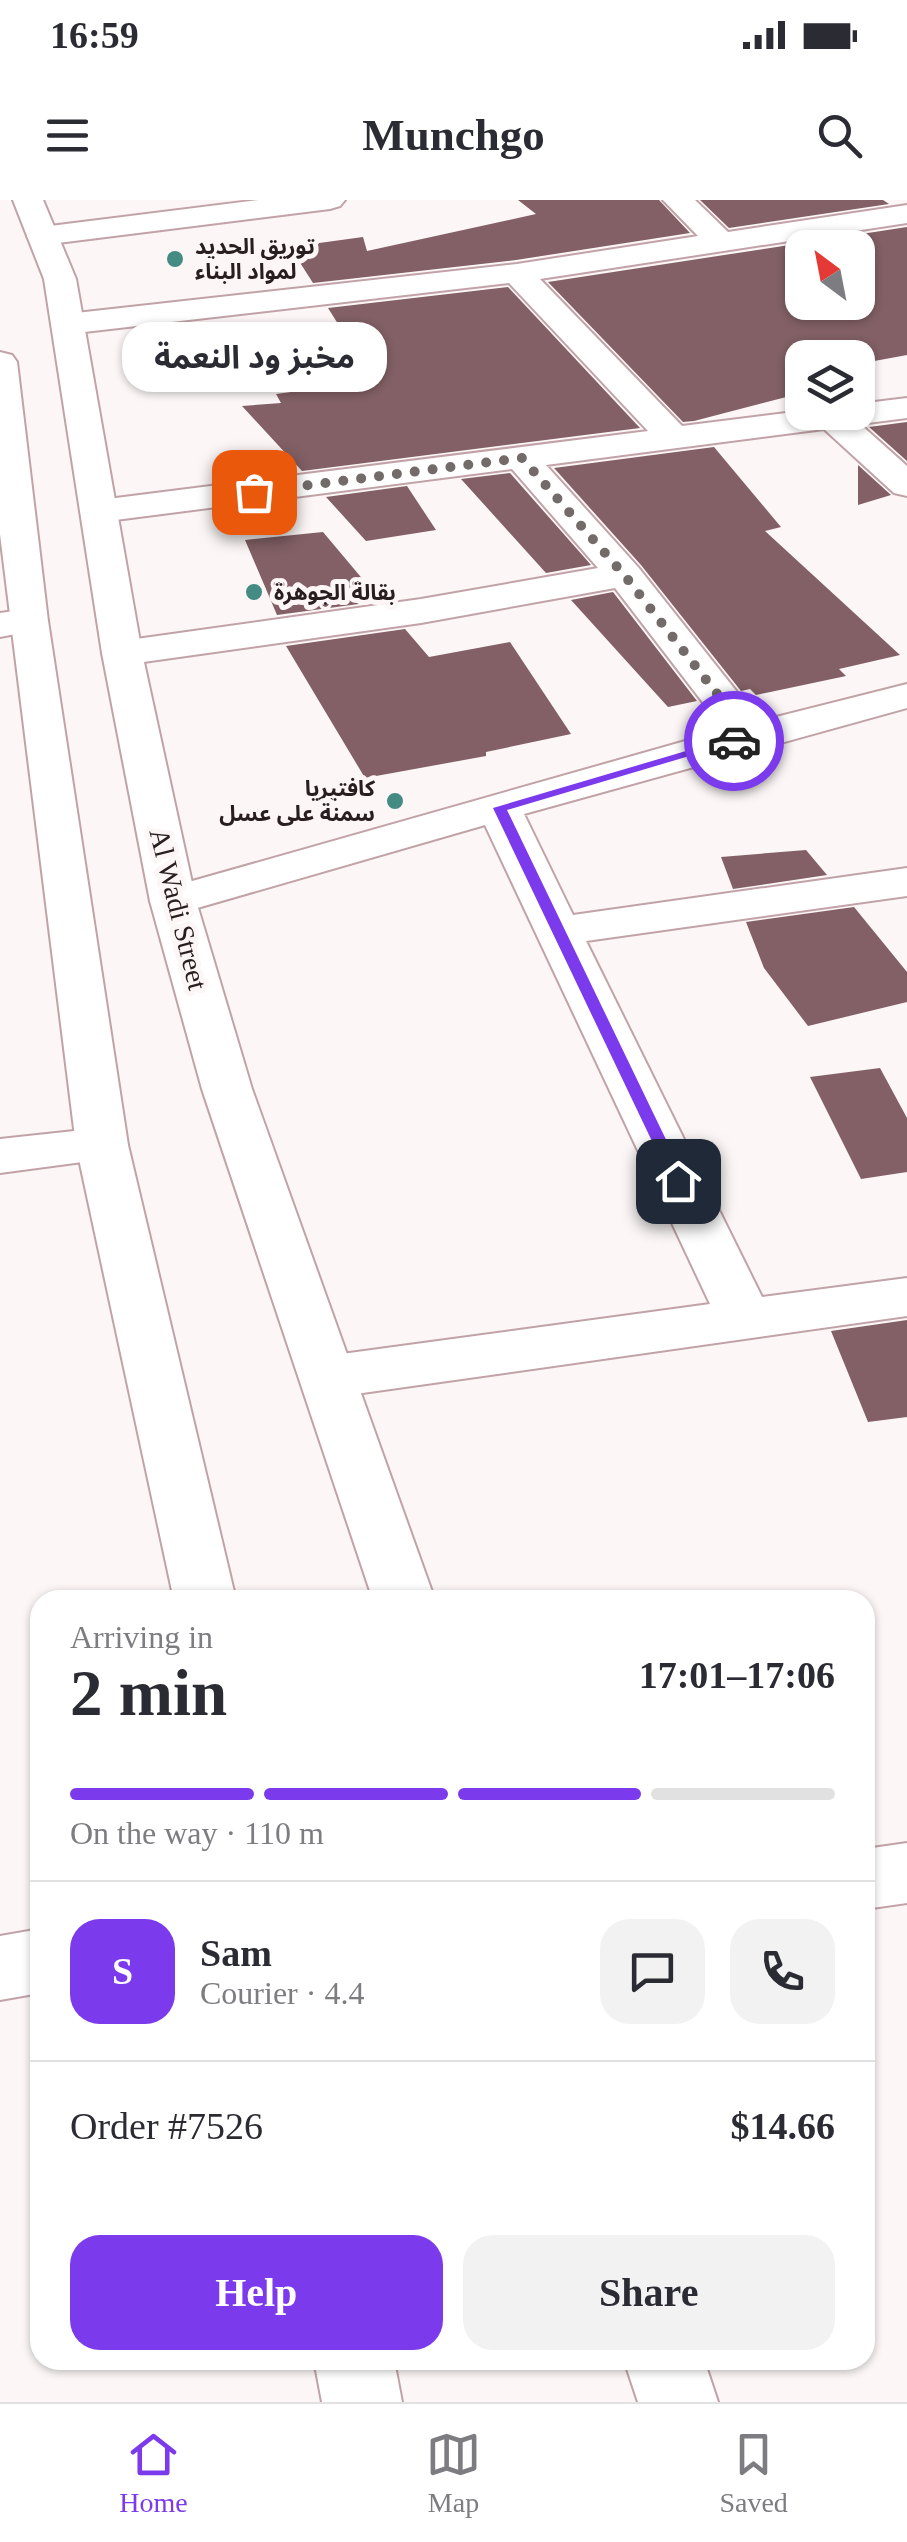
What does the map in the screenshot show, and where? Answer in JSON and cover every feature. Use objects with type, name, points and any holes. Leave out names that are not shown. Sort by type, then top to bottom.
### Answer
[{"type":"street","name":"Al Wadi Street","points":[[28,200],[60,279],[122,653],[173,901],[227,1089],[401,1590]]},
{"type":"street","points":[[42,236],[330,200]]},
{"type":"street","points":[[678,200],[720,241]]},
{"type":"street","points":[[67,324],[517,273],[907,214]]},
{"type":"street","points":[[517,273],[673,437]]},
{"type":"street","points":[[0,362],[14,623],[102,1146],[204,1590]]},
{"type":"street","points":[[875,412],[907,408]]},
{"type":"street","points":[[100,511],[785,423]]},
{"type":"street","points":[[846,430],[907,485]]},
{"type":"street","points":[[522,458],[625,576],[750,736]]},
{"type":"street","points":[[122,653],[421,611],[625,576]]},
{"type":"street","points":[[173,901],[750,736],[907,696]]},
{"type":"street","points":[[500,808],[745,1320]]},
{"type":"street","points":[[559,931],[907,882]]},
{"type":"street","points":[[0,1156],[102,1146]]},
{"type":"street","points":[[327,1377],[907,1298]]},
{"type":"street","points":[[875,1878],[907,1874]]},
{"type":"street","points":[[0,1968],[30,1963]]},
{"type":"street","points":[[356,2370],[362,2402]]},
{"type":"street","points":[[667,2370],[678,2402]]},
{"type":"building","points":[[518,200],[659,200],[690,233],[516,260],[313,283],[290,247],[363,237],[367,251],[536,214]]},
{"type":"building","points":[[700,200],[883,200],[889,204],[729,228]]},
{"type":"building","points":[[907,227],[907,355],[875,361],[875,340],[785,340],[785,397],[683,422],[548,282],[785,246],[785,320],[875,320],[875,232]]},
{"type":"building","points":[[508,287],[640,428],[302,471],[242,406],[281,403],[276,394],[374,381],[328,308]]},
{"type":"building","points":[[907,422],[907,461],[872,430],[875,426]]},
{"type":"building","points":[[714,447],[781,527],[765,531],[900,655],[839,669],[846,676],[756,695],[750,689],[741,691],[641,565],[554,468]]},
{"type":"building","points":[[858,465],[891,495],[858,505]]},
{"type":"building","points":[[510,473],[591,565],[546,573],[461,479]]},
{"type":"building","points":[[407,486],[436,530],[366,541],[326,497]]},
{"type":"building","points":[[323,532],[381,601],[277,615],[245,540]]},
{"type":"building","points":[[613,592],[697,701],[668,707],[571,600]]},
{"type":"building","points":[[405,629],[429,657],[510,642],[571,734],[486,752],[486,756],[365,778],[286,646]]},
{"type":"building","points":[[806,850],[827,875],[733,889],[721,857]]},
{"type":"building","points":[[854,907],[907,972],[907,1002],[808,1026],[764,968],[746,922]]},
{"type":"building","points":[[880,1068],[907,1118],[907,1172],[861,1179],[810,1077]]},
{"type":"building","points":[[907,1320],[907,1417],[868,1422],[831,1331]]},
{"type":"way so far","points":[[254,492],[522,458],[625,576],[750,736],[734,741]]},
{"type":"place","name":"توريق الحديد لمواد البناء","points":[[175,259]]},
{"type":"place","name":"مخبز ود النعمة","points":[[254,492]]},
{"type":"place","name":"بقالة الجوهرة","points":[[254,592]]},
{"type":"place","name":"كافتيريا سمنة على عسل","points":[[395,801]]},
{"type":"route","points":[[678,1181],[500,808],[734,741]]}]
